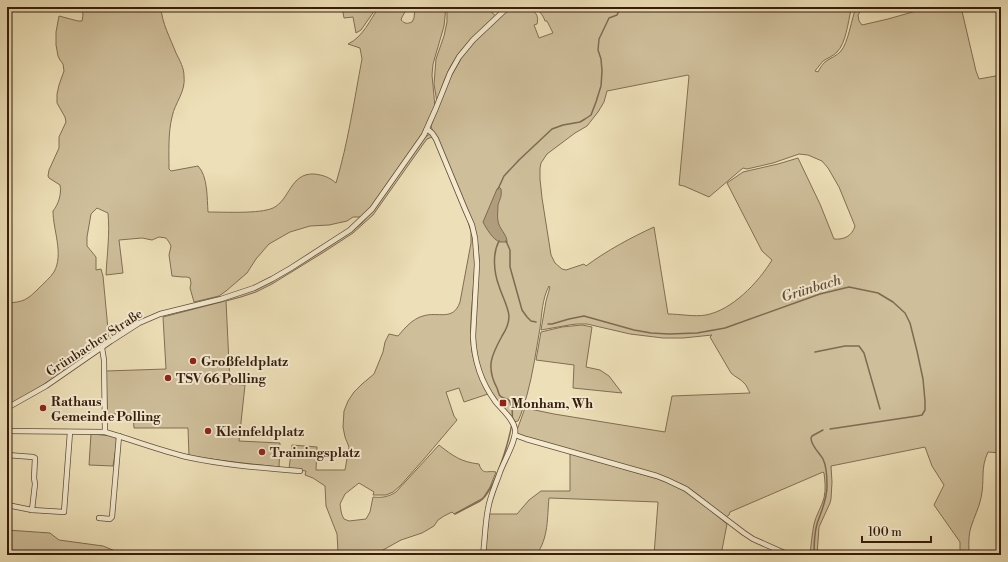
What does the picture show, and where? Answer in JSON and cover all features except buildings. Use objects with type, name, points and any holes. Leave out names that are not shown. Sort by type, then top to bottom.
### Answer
[{"type":"street","name":"Grünbacher Straße","points":[[7,408],[46,386],[129,329],[147,319],[175,310],[221,299],[254,288],[311,256],[350,230],[372,210],[427,130],[450,73],[459,57],[473,40],[508,7]]},
{"type":"street","points":[[427,130],[432,133],[436,139],[472,225],[475,238],[477,264],[473,345],[476,363],[483,382],[495,401],[512,422],[515,430],[515,435],[489,504],[483,555]]},
{"type":"street","points":[[102,348],[104,360],[105,432]]},
{"type":"street","points":[[7,421],[7,438]]},
{"type":"street","points":[[7,432],[105,432],[188,457],[234,464],[300,471]]},
{"type":"street","points":[[7,506],[32,510],[64,512],[70,432]]},
{"type":"street","points":[[515,435],[673,482],[695,495],[744,533],[762,544],[789,555]]},
{"type":"street","points":[[99,518],[110,519],[112,517],[119,436]]},
{"type":"street","points":[[7,455],[35,458],[35,484],[32,510]]},
{"type":"shaded area","points":[[83,7],[161,7],[164,24],[182,64],[184,76],[182,92],[173,112],[170,129],[169,169],[171,171],[198,166],[204,176],[208,212],[251,212],[273,208],[279,204],[295,182],[306,175],[314,174],[323,176],[336,183],[347,137],[362,59],[360,48],[348,44],[362,33],[379,7],[408,7],[401,20],[407,23],[412,22],[414,18],[415,7],[446,7],[444,26],[433,64],[432,75],[435,107],[424,131],[371,207],[362,217],[353,217],[347,221],[329,225],[310,226],[290,232],[269,244],[256,259],[247,273],[219,296],[194,302],[190,288],[190,278],[172,276],[169,255],[171,246],[166,238],[159,237],[152,240],[142,238],[119,240],[123,273],[106,275],[109,236],[108,213],[97,208],[91,214],[87,246],[96,257],[96,270],[101,269],[103,276],[109,340],[46,383],[7,406],[7,303],[17,302],[28,298],[51,276],[57,265],[58,250],[53,211],[59,199],[60,185],[48,176],[49,170],[59,148],[59,137],[66,122],[65,117],[57,103],[57,94],[64,71],[63,64],[58,56],[56,32],[59,16],[82,21]]},
{"type":"shaded area","points":[[342,7],[377,7],[361,30],[356,33],[353,17],[344,18]]},
{"type":"shaded area","points":[[447,7],[485,7],[496,16],[472,38],[456,57],[445,78],[437,102],[434,84],[436,59],[447,22]]},
{"type":"shaded area","points":[[511,7],[533,7],[838,7],[851,10],[843,43],[832,56],[822,62],[815,71],[818,72],[825,62],[841,51],[848,36],[856,7],[863,7],[858,15],[859,21],[862,25],[930,7],[961,7],[979,79],[1001,75],[1001,453],[988,452],[984,464],[981,498],[969,534],[969,555],[960,555],[960,542],[934,505],[944,485],[932,466],[925,447],[831,466],[831,499],[819,527],[817,555],[810,555],[814,524],[825,495],[823,472],[730,512],[726,517],[697,494],[681,484],[522,436],[517,433],[525,408],[665,432],[672,396],[750,393],[743,382],[731,373],[710,337],[712,335],[683,338],[663,338],[630,334],[587,324],[569,325],[541,330],[549,286],[544,301],[536,354],[529,387],[518,421],[514,422],[497,401],[486,383],[478,362],[474,342],[479,259],[478,246],[473,225],[439,141],[431,126],[449,80],[463,55],[475,41]],"holes":[[[533,7],[545,21],[547,21],[553,33],[539,38],[534,25],[537,24],[538,21],[536,13],[531,9]],[[688,75],[679,185],[709,197],[743,168],[747,169],[773,163],[799,154],[808,155],[822,161],[828,168],[839,187],[855,226],[850,235],[847,237],[834,239],[820,204],[798,158],[743,172],[727,183],[762,251],[772,260],[759,278],[744,294],[725,308],[701,316],[668,314],[654,227],[619,245],[586,266],[584,264],[566,270],[562,269],[555,263],[551,255],[540,179],[541,163],[547,154],[587,126],[604,102],[607,91]]]},
{"type":"shaded area","name":"TSV 66 Polling","points":[[430,134],[433,138],[427,139],[373,215],[353,233],[272,284],[256,292],[226,301],[230,384],[245,385],[239,441],[280,443],[279,467],[189,456],[188,428],[134,428],[133,414],[107,414],[106,371],[166,369],[163,317],[225,301],[224,299],[281,275],[352,231],[362,223],[375,208],[425,137]]},
{"type":"shaded area","points":[[499,187],[501,189],[501,197],[498,205],[498,219],[499,224],[506,236],[507,242],[497,241],[483,222]]},
{"type":"shaded area","points":[[467,218],[473,236],[475,255],[471,325],[472,352],[478,374],[488,394],[464,402],[459,388],[446,392],[454,416],[457,420],[400,486],[393,492],[386,495],[373,495],[374,492],[359,483],[345,494],[340,504],[342,515],[344,519],[349,521],[366,519],[370,512],[373,497],[385,497],[396,492],[439,445],[458,458],[467,462],[479,464],[482,470],[486,472],[496,472],[490,487],[483,498],[454,514],[452,512],[444,516],[438,520],[434,526],[422,533],[401,540],[374,555],[336,555],[338,552],[337,534],[326,506],[325,486],[313,478],[305,475],[306,471],[289,469],[292,445],[317,447],[316,470],[345,470],[349,447],[343,427],[344,411],[354,392],[374,374],[389,334],[398,336],[406,327],[419,317],[449,314],[457,308],[460,302],[471,243],[471,232]]},
{"type":"shaded area","points":[[582,325],[592,327],[586,367],[600,370],[609,376],[622,393],[573,388],[574,365],[536,360],[541,332],[562,327]]},
{"type":"shaded area","points":[[91,434],[113,436],[116,438],[117,442],[113,466],[89,465]]},
{"type":"shaded area","points":[[570,453],[658,479],[672,484],[692,495],[727,524],[721,555],[654,555],[658,502],[549,498],[545,535],[536,555],[485,555],[489,514],[517,514],[529,500],[541,491],[570,491]]},
{"type":"shaded area","points":[[7,530],[50,533],[59,540],[103,546],[125,555],[7,555]]},
{"type":"waterway","name":"Grünbach","points":[[498,189],[504,176],[552,129],[563,125],[580,122],[591,115],[601,86],[602,71],[601,59],[598,50],[599,39],[609,18],[617,15],[621,7]]},
{"type":"waterway","points":[[499,241],[495,252],[495,269],[497,281],[507,308],[509,319],[506,329],[493,356],[491,368],[494,381],[500,395],[510,402],[512,420]]},
{"type":"waterway","name":"Grünbach","points":[[506,241],[510,250],[510,267],[522,310],[531,321],[536,322]]},
{"type":"waterway","name":"Grünbach","points":[[548,324],[584,316],[634,330],[651,333],[697,333],[725,328],[820,294],[849,287],[878,293],[893,302],[905,313],[910,323],[923,379],[925,410],[922,415],[830,429]]},
{"type":"waterway","points":[[815,352],[845,346],[859,346],[864,353],[880,409]]},
{"type":"waterway","points":[[455,514],[480,501],[486,496],[496,477],[505,453],[512,423]]},
{"type":"waterway","name":"Grünbach","points":[[814,555],[815,532],[824,506],[827,491],[827,479],[824,462],[811,441],[811,438],[823,430]]},
{"type":"place","name":"Großfeldplatz","points":[[193,361]]},
{"type":"place","name":"TSV 66 Polling","points":[[168,378]]},
{"type":"place","name":"Monham, Wh","points":[[503,403]]},
{"type":"place","name":"Rathaus Gemeinde Polling","points":[[43,408]]},
{"type":"place","name":"Kleinfeldplatz","points":[[208,431]]},
{"type":"place","name":"Trainingsplatz","points":[[262,452]]}]
